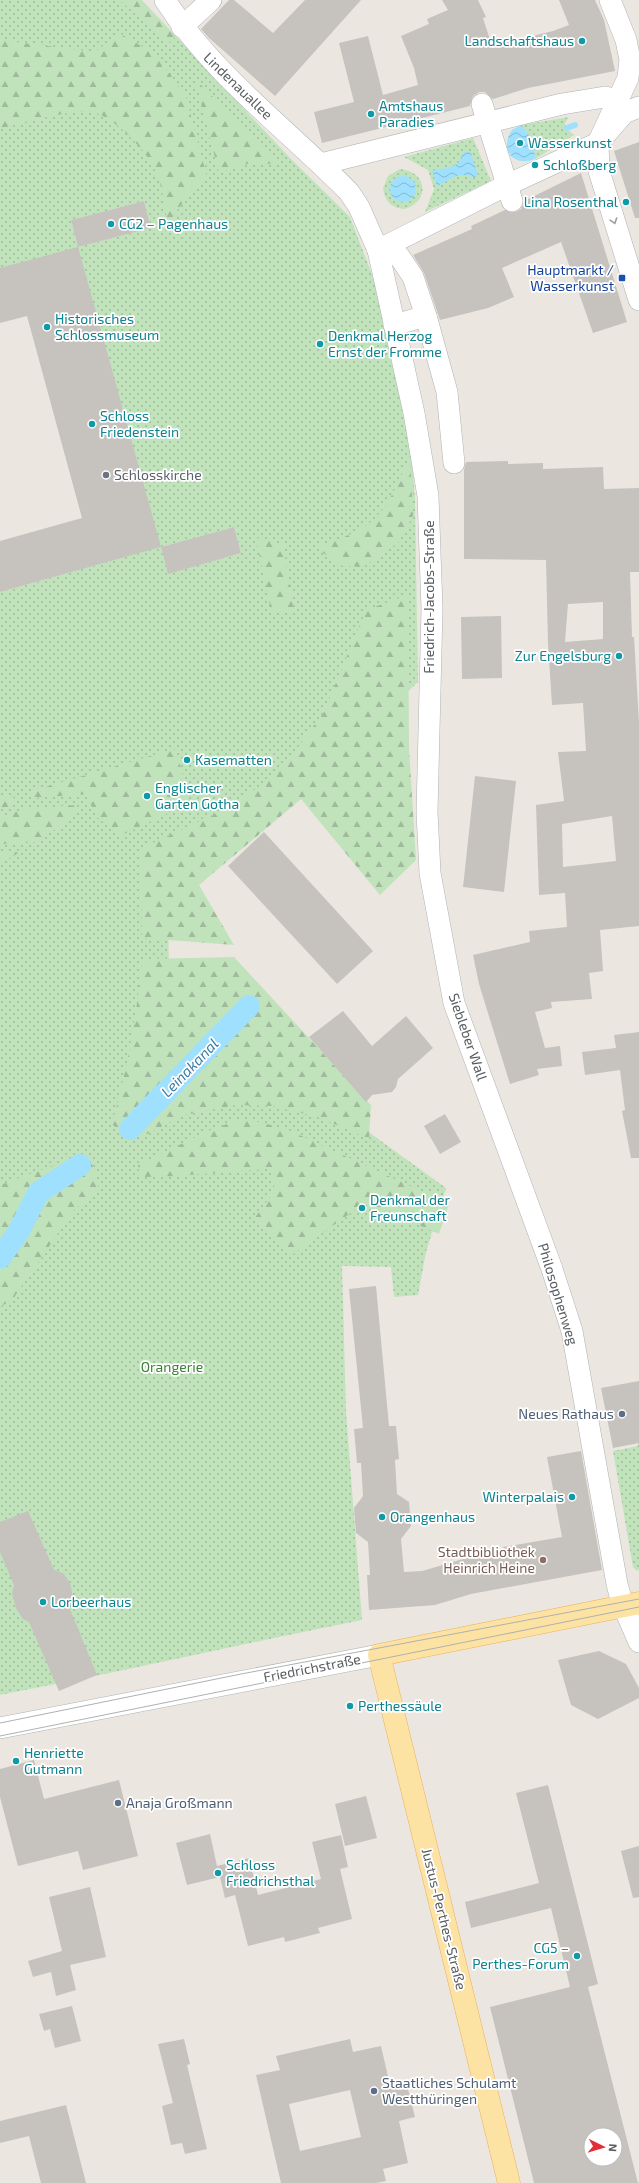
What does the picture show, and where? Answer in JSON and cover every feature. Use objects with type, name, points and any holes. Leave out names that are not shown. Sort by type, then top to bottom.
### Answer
[{"type":"main road","name":"Friedrichstraße","points":[[378,1655],[631,1605]]},
{"type":"main road","name":"Justus-Perthes-Straße","points":[[378,1655],[508,2183]]},
{"type":"street","name":"Lindenauallee","points":[[165,0],[182,28],[224,74],[321,164]]},
{"type":"street","points":[[182,28],[211,0]]},
{"type":"street","points":[[610,0],[635,42]]},
{"type":"street","points":[[378,250],[400,238],[510,193],[592,152],[621,104],[635,42],[632,18]]},
{"type":"street","points":[[614,75],[621,104]]},
{"type":"street","points":[[321,164],[367,153],[485,114],[562,104],[621,104]]},
{"type":"street","points":[[485,114],[510,193]]},
{"type":"street","points":[[592,152],[639,300]]},
{"type":"street","name":"Friedrich-Jacobs-Straße","points":[[321,164],[349,192],[359,207],[378,250],[414,413],[428,496],[432,609],[427,812],[430,873]]},
{"type":"street","points":[[378,250],[400,256],[413,277],[426,316],[447,392],[454,463]]},
{"type":"street","points":[[394,324],[426,316]]},
{"type":"street","name":"Siebleber Wall","points":[[430,873],[454,1003],[516,1173]]},
{"type":"street","name":"Philosophenweg","points":[[516,1173],[552,1269],[572,1331],[617,1584],[631,1605],[639,1642]]},
{"type":"street","name":"Friedrichstraße","points":[[0,1728],[378,1655]]},
{"type":"green space","name":"Englischer Garten Gotha","points":[[0,0],[142,0],[291,159],[350,217],[376,285],[411,449],[415,499],[418,682],[168,910],[171,1094],[283,1086],[370,1133],[446,1188],[426,1252],[418,1295],[394,1297],[391,1267],[342,1266],[346,1412],[362,1620],[0,1695],[0,592],[160,547],[0,268]],"holes":[[[144,201],[151,228],[78,247],[71,220]],[[234,527],[241,553],[168,573],[161,547]]]},
{"type":"green space","points":[[119,0],[141,0],[175,37],[167,45],[142,19]]},
{"type":"green space","points":[[119,33],[152,52],[186,97],[207,177],[190,193],[168,223],[160,184],[152,164],[139,146],[113,122],[96,113],[76,112],[49,116],[0,129],[0,40],[95,52]]},
{"type":"green space","points":[[195,79],[279,164],[250,163],[219,173]]},
{"type":"green space","points":[[569,117],[565,123],[566,128],[574,135],[535,159],[532,140],[521,125]]},
{"type":"green space","points":[[473,138],[491,181],[425,212],[434,189],[428,170],[404,157]]},
{"type":"green space","points":[[400,169],[409,171],[416,175],[420,180],[422,187],[422,193],[419,200],[405,209],[392,206],[385,197],[383,188],[388,176]],"holes":[[[415,184],[416,191],[410,200],[402,202]]]},
{"type":"green space","points":[[410,455],[413,516],[398,543],[363,567],[343,566],[320,551],[318,546],[355,532],[368,524],[378,515],[394,491]]},
{"type":"green space","points":[[256,538],[283,544],[294,612],[271,611]]},
{"type":"green space","points":[[408,595],[409,747],[416,860],[380,895],[301,799],[199,885],[234,945],[142,938],[140,849],[217,813],[257,788],[287,762],[324,712],[366,610]]},
{"type":"green space","points":[[174,749],[182,771],[184,785],[181,807],[120,836],[97,817],[85,794],[33,798],[32,791]]},
{"type":"green space","points":[[13,795],[15,804],[0,810],[0,799]]},
{"type":"green space","points":[[77,805],[78,812],[38,842],[0,844],[0,817],[25,809]]},
{"type":"green space","points":[[0,851],[20,852],[0,864]]},
{"type":"green space","points":[[234,957],[371,1105],[369,1139],[318,1117],[272,1106],[236,1105],[184,1115],[147,1134],[128,1139],[112,1124],[131,1042],[142,959]]},
{"type":"green space","points":[[237,1120],[261,1122],[293,1132],[449,1204],[439,1234],[366,1202],[293,1254],[254,1219],[275,1190],[270,1169],[140,1177],[138,1165],[206,1132]]},
{"type":"green space","points":[[77,1157],[91,1163],[96,1172],[99,1189],[74,1210],[13,1299],[0,1307],[0,1185]]},
{"type":"green space","points":[[638,1442],[639,1570],[637,1571],[633,1567],[613,1451],[638,1446]]},
{"type":"water","name":"Wasserkunst","points":[[521,125],[532,140],[535,159],[520,161],[510,155],[507,144],[508,137],[512,130]]},
{"type":"water","points":[[466,151],[471,153],[478,175],[473,178],[459,175],[437,186],[432,171],[456,165],[462,158],[461,155]]},
{"type":"water","points":[[403,176],[412,180],[416,189],[412,198],[403,202],[394,198],[390,189],[394,180]]},
{"type":"building","points":[[229,0],[234,0],[273,33],[305,0],[361,0],[275,96],[209,38],[201,29]]},
{"type":"building","points":[[442,0],[478,0],[486,17],[483,18],[492,46],[553,31],[569,25],[559,0],[595,0],[604,20],[615,71],[528,88],[493,99],[485,92],[479,92],[473,96],[470,106],[322,143],[314,112],[354,102],[339,43],[368,36],[383,95],[418,85],[414,68],[401,36],[429,24],[427,19],[448,10]]},
{"type":"building","points":[[639,142],[639,218],[635,218],[614,151]]},
{"type":"building","points":[[581,173],[627,322],[593,333],[561,242],[502,268],[514,297],[488,308],[440,320],[424,273],[413,255],[472,229],[471,226],[505,210],[516,212],[521,209],[524,201]]},
{"type":"building","name":"CG2 – Pagenhaus","points":[[144,201],[151,228],[78,247],[71,220]]},
{"type":"building","name":"Schloss Friedenstein","points":[[78,247],[161,547],[0,592],[0,541],[82,518],[27,316],[0,323],[0,268]]},
{"type":"building","points":[[508,461],[508,464],[543,463],[543,469],[603,467],[604,489],[639,488],[639,572],[630,572],[632,637],[634,637],[639,723],[639,926],[600,930],[603,971],[589,973],[592,999],[551,1002],[552,1008],[535,1012],[545,1048],[560,1046],[562,1066],[537,1069],[539,1075],[510,1084],[479,984],[473,955],[530,942],[529,931],[567,927],[565,893],[539,895],[536,805],[564,801],[558,752],[586,751],[583,703],[552,705],[548,643],[546,560],[464,559],[464,470],[466,462]],"holes":[[[603,602],[603,639],[565,642],[568,604]],[[612,816],[616,861],[563,867],[562,824]]]},
{"type":"building","points":[[234,527],[241,553],[168,574],[161,547]]},
{"type":"building","points":[[501,616],[502,678],[462,679],[461,617]]},
{"type":"building","points":[[475,776],[516,781],[504,892],[463,887]]},
{"type":"building","points":[[264,832],[373,951],[337,984],[228,866]]},
{"type":"building","points":[[343,1011],[372,1046],[406,1016],[433,1048],[398,1079],[396,1087],[392,1092],[372,1095],[366,1102],[309,1037]]},
{"type":"building","points":[[639,1032],[639,1158],[631,1158],[622,1111],[625,1110],[620,1070],[585,1075],[582,1052],[616,1048],[614,1035]]},
{"type":"building","points":[[445,1114],[461,1142],[440,1154],[424,1126]]},
{"type":"building","points":[[376,1286],[389,1426],[396,1426],[399,1459],[395,1460],[397,1494],[409,1502],[411,1526],[401,1539],[404,1572],[422,1571],[463,1559],[504,1552],[503,1547],[562,1537],[547,1457],[581,1451],[602,1570],[471,1594],[435,1605],[369,1610],[367,1575],[370,1575],[368,1542],[356,1533],[354,1508],[363,1496],[361,1463],[357,1463],[354,1429],[363,1428],[349,1289]]},
{"type":"building","name":"Neues Rathaus","points":[[639,1381],[639,1443],[613,1448],[601,1388]]},
{"type":"building","name":"Lorbeerhaus","points":[[28,1511],[54,1570],[63,1573],[70,1583],[73,1597],[69,1607],[97,1675],[59,1691],[29,1622],[23,1619],[16,1608],[12,1593],[14,1585],[0,1552],[0,1522]]},
{"type":"building","points":[[599,1651],[626,1664],[639,1688],[639,1698],[598,1719],[571,1705],[558,1660]]},
{"type":"building","points":[[34,1760],[44,1799],[119,1780],[138,1856],[83,1870],[78,1851],[18,1866],[0,1797],[0,1769]]},
{"type":"building","name":"CG5 – Perthes-Forum","points":[[548,1785],[598,1984],[588,1987],[638,2183],[534,2183],[490,2007],[570,1987],[551,1908],[471,1928],[465,1902],[539,1883],[516,1793]]},
{"type":"building","points":[[366,1796],[377,1838],[345,1846],[335,1804]]},
{"type":"building","name":"Schloss Friedrichsthal","points":[[210,1834],[217,1866],[249,1858],[258,1895],[321,1879],[312,1842],[341,1835],[348,1867],[340,1869],[352,1919],[318,1928],[320,1933],[285,1942],[284,1937],[248,1946],[235,1895],[225,1898],[220,1877],[187,1885],[176,1843]]},
{"type":"building","points":[[639,1846],[639,1897],[633,1898],[621,1851]]},
{"type":"building","points":[[90,1887],[106,1957],[70,1965],[76,1990],[56,1996],[51,1972],[33,1977],[28,1961],[62,1951],[49,1897]]},
{"type":"building","points":[[72,2006],[81,2041],[55,2048],[50,2029],[44,2031],[39,2014]]},
{"type":"building","points":[[184,2039],[190,2064],[187,2065],[207,2149],[185,2154],[182,2143],[171,2145],[162,2106],[173,2103],[158,2044]]},
{"type":"building","points":[[350,2039],[353,2052],[381,2046],[390,2085],[406,2081],[415,2117],[399,2121],[408,2163],[383,2169],[386,2181],[376,2183],[281,2183],[256,2075],[280,2070],[276,2056]],"holes":[[[350,2090],[361,2137],[300,2151],[289,2104]]]},
{"type":"building","points":[[66,2105],[86,2183],[41,2183],[29,2136],[0,2143],[0,2121]]},
{"type":"waterway","points":[[567,128],[575,125]]},
{"type":"waterway","name":"Leinakanal","points":[[130,1129],[249,1006]]},
{"type":"waterway","name":"Leinakanal","points":[[0,1258],[19,1231],[38,1193],[80,1165]]},
{"type":"tram line","points":[[0,1723],[241,1674],[639,1599]]},
{"type":"tram line","points":[[0,1736],[639,1607]]},
{"type":"place","name":"Landschaftshaus","points":[[582,41]]},
{"type":"place","name":"Amtshaus Paradies","points":[[371,114]]},
{"type":"place","name":"Wasserkunst","points":[[520,143]]},
{"type":"place","name":"Schloßberg","points":[[535,165]]},
{"type":"place","name":"Lina Rosenthal","points":[[626,202]]},
{"type":"place","name":"CG2 – Pagenhaus","points":[[111,224]]},
{"type":"place","name":"Hauptmarkt / Wasserkunst","points":[[622,278]]},
{"type":"place","name":"Historisches Schlossmuseum","points":[[47,327]]},
{"type":"place","name":"Denkmal Herzog Ernst der Fromme","points":[[320,344]]},
{"type":"place","name":"Schloss Friedenstein","points":[[92,424]]},
{"type":"place","name":"Schlosskirche","points":[[106,475]]},
{"type":"place","name":"Zur Engelsburg","points":[[619,656]]},
{"type":"place","name":"Kasematten","points":[[187,760]]},
{"type":"place","name":"Englischer Garten Gotha","points":[[147,796]]},
{"type":"place","name":"Denkmal der Freunschaft","points":[[362,1208]]},
{"type":"place","name":"Neues Rathaus","points":[[622,1414]]},
{"type":"place","name":"Winterpalais","points":[[572,1497]]},
{"type":"place","name":"Orangenhaus","points":[[382,1517]]},
{"type":"place","name":"Stadtbibliothek Heinrich Heine","points":[[543,1560]]},
{"type":"place","name":"Lorbeerhaus","points":[[43,1602]]},
{"type":"place","name":"Perthessäule","points":[[350,1706]]},
{"type":"place","name":"Henriette Gutmann","points":[[16,1761]]},
{"type":"place","name":"Anaja Großmann","points":[[118,1803]]},
{"type":"place","name":"Schloss Friedrichsthal","points":[[218,1873]]},
{"type":"place","name":"CG5 – Perthes-Forum","points":[[577,1956]]},
{"type":"place","name":"Staatliches Schulamt Westthüringen","points":[[374,2091]]},
{"type":"park label","name":"Orangerie","points":[[172,1367]]}]
